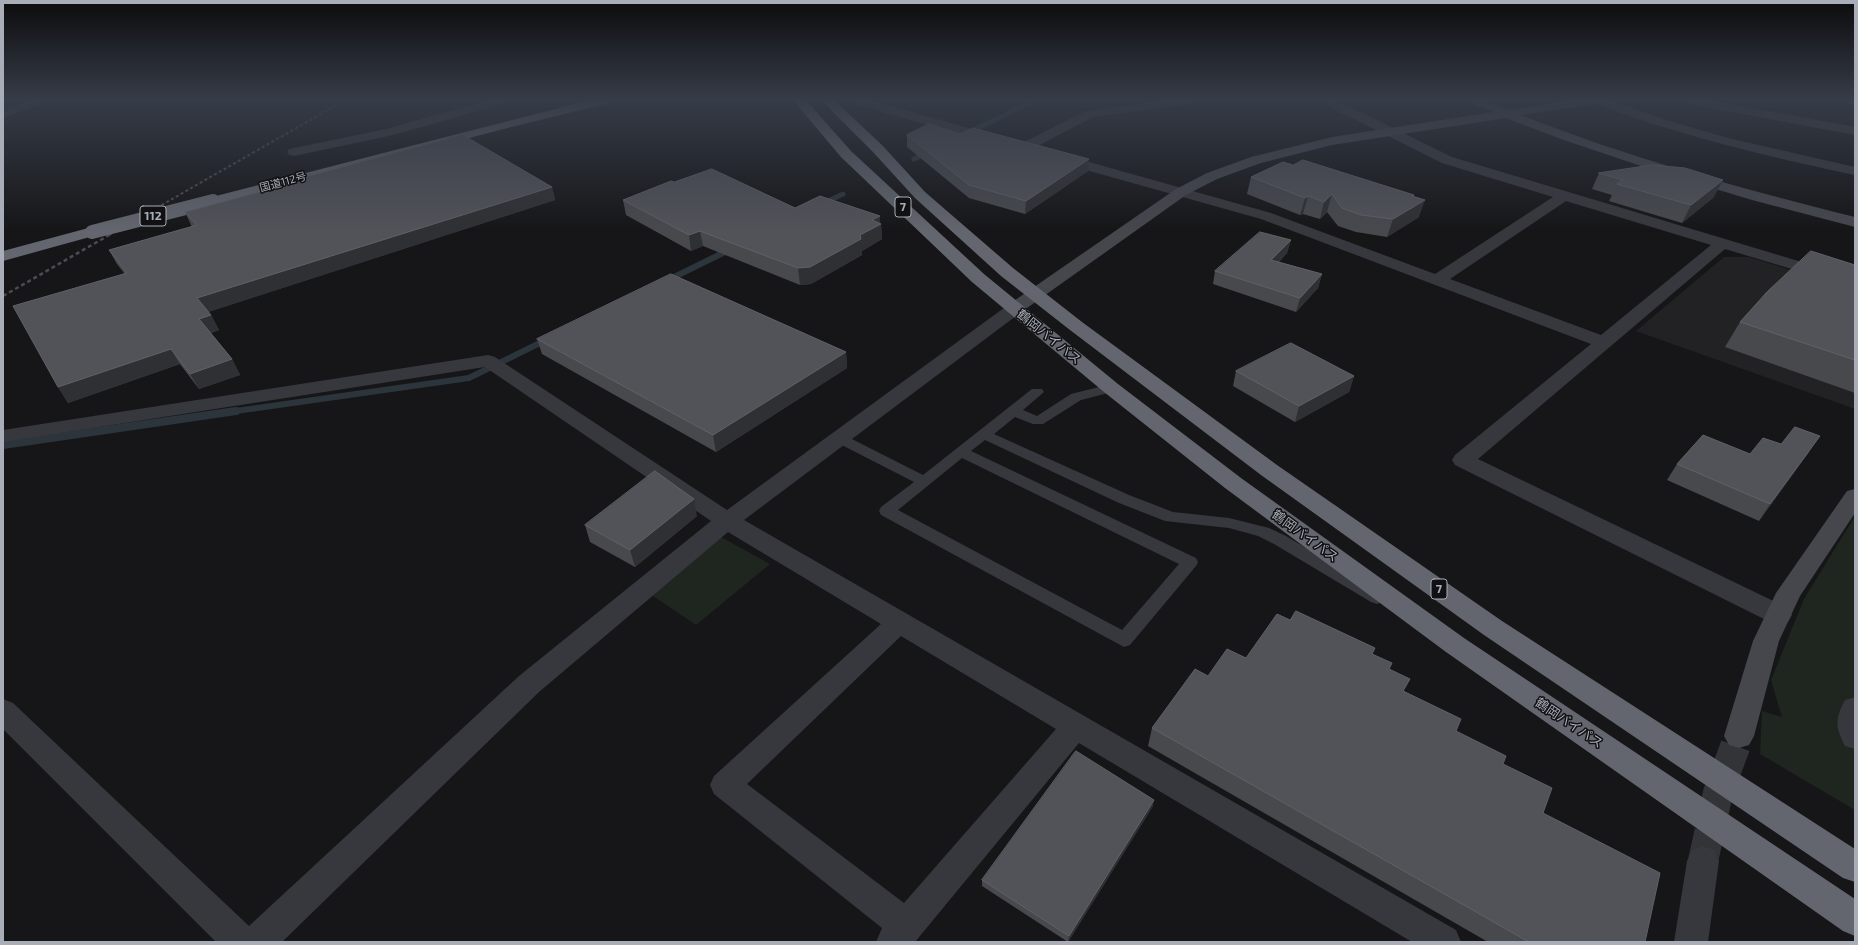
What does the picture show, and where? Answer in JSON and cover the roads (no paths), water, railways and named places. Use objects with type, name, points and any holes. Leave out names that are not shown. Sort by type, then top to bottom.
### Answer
[{"type":"highway","name":"国道112号","points":[[3,256],[433,143]]},
{"type":"highway","name":"鶴岡バイパス","points":[[836,143],[846,154],[978,278],[1014,309],[1111,388],[1233,483],[1455,645],[1855,919]]},
{"type":"highway","name":"鶴岡バイパス","points":[[872,143],[920,196],[1006,272],[1269,470],[1493,628],[1855,867]]},
{"type":"street","points":[[294,152],[336,143]]},
{"type":"street","points":[[1006,143],[1266,216],[1603,342]]},
{"type":"street","points":[[1023,148],[1033,143]]},
{"type":"street","points":[[257,942],[529,684],[727,521],[1014,309],[1181,192],[1218,174],[1276,154],[1323,143]]},
{"type":"street","points":[[1413,143],[1447,160],[1855,283]]},
{"type":"street","points":[[1582,143],[1645,164],[1737,191],[1855,222]]},
{"type":"street","points":[[1731,143],[1855,171]]},
{"type":"street","points":[[1437,280],[1566,195]]},
{"type":"street","points":[[1723,243],[1463,460],[1779,615]]},
{"type":"street","points":[[3,436],[488,361],[727,521],[1444,942]]},
{"type":"street","points":[[1739,736],[1766,641],[1789,594],[1855,496]]},
{"type":"street","points":[[899,622],[725,785],[899,934],[1076,726]]},
{"type":"street","points":[[1855,708],[1851,717],[1855,737]]},
{"type":"street","points":[[3,711],[240,942]]},
{"type":"street","points":[[1691,942],[1704,861]]},
{"type":"lane","points":[[1013,411],[1038,421],[1076,397],[1111,388]]},
{"type":"lane","points":[[961,452],[1190,562],[1124,640],[887,511],[983,434],[1037,392]]},
{"type":"lane","points":[[983,434],[1124,499],[1171,517],[1229,523],[1268,534],[1455,645]]},
{"type":"lane","points":[[839,438],[924,481]]},
{"type":"waterway","points":[[914,159],[929,152]]},
{"type":"waterway","points":[[822,204],[843,194]]},
{"type":"waterway","points":[[666,281],[731,249]]},
{"type":"waterway","points":[[234,411],[469,378],[548,339]]},
{"type":"waterway","points":[[3,445],[234,411]]},
{"type":"waterway","points":[[229,412],[234,411]]},
{"type":"tunnel","points":[[1703,861],[1718,793],[1739,736]]},
{"type":"railway","points":[[109,235],[270,143]]},
{"type":"railway","points":[[3,296],[111,234]]}]
